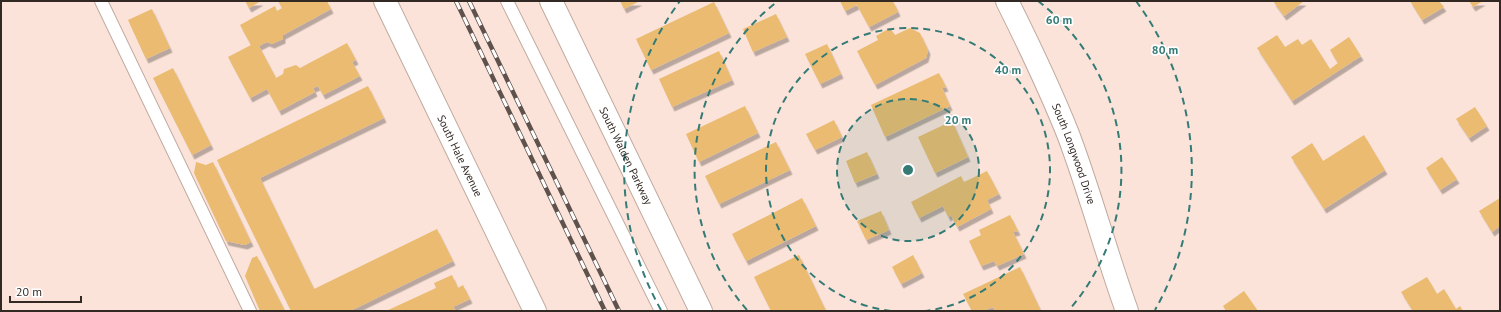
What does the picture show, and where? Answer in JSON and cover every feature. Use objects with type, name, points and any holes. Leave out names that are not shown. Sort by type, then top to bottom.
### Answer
[{"type":"street","name":"South Hale Avenue","points":[[385,1],[535,311]]},
{"type":"street","name":"South Walden Parkway","points":[[551,1],[701,311]]},
{"type":"street","name":"South Longwood Drive","points":[[1008,1],[1041,71],[1068,135],[1091,198],[1127,311]]},
{"type":"lane","points":[[100,1],[250,311]]},
{"type":"lane","points":[[507,1],[661,311]]},
{"type":"building","points":[[245,1],[261,1],[249,8]]},
{"type":"building","points":[[278,1],[327,1],[331,9],[283,35],[283,39],[272,44],[267,42],[259,46],[276,78],[283,74],[284,69],[296,65],[300,68],[347,43],[356,60],[352,62],[360,76],[323,95],[318,86],[313,88],[315,92],[279,111],[267,89],[250,98],[228,57],[251,45],[240,25],[275,6],[277,11],[282,8]]},
{"type":"building","points":[[620,1],[640,1],[624,9]]},
{"type":"building","points":[[840,1],[893,1],[898,12],[869,27],[857,5],[845,11]]},
{"type":"building","points":[[1273,1],[1304,1],[1284,16]]},
{"type":"building","points":[[1410,1],[1439,1],[1444,7],[1422,20]]},
{"type":"building","points":[[1469,1],[1483,1],[1473,7]]},
{"type":"building","points":[[714,2],[729,33],[651,70],[636,39]]},
{"type":"building","points":[[152,9],[170,48],[146,59],[128,20]]},
{"type":"building","points":[[776,14],[787,37],[753,52],[743,29]]},
{"type":"building","points":[[890,28],[895,35],[910,28],[920,33],[928,50],[926,58],[875,85],[857,51],[878,40],[876,36]]},
{"type":"building","points":[[1277,35],[1285,47],[1298,39],[1302,45],[1311,39],[1330,69],[1338,63],[1330,50],[1349,37],[1361,56],[1292,101],[1257,48]]},
{"type":"building","points":[[827,44],[841,74],[820,84],[805,54]]},
{"type":"building","points":[[719,51],[732,80],[672,107],[659,79]]},
{"type":"building","points":[[173,68],[211,145],[192,155],[153,78]]},
{"type":"building","points":[[939,73],[946,87],[942,88],[950,106],[885,137],[871,105]]},
{"type":"building","points":[[368,86],[384,118],[260,178],[314,289],[437,229],[453,261],[350,311],[291,311],[217,160]]},
{"type":"building","points":[[745,106],[758,133],[699,162],[686,134]]},
{"type":"building","points":[[1475,107],[1487,126],[1469,138],[1456,119]]},
{"type":"building","points":[[834,120],[842,137],[815,150],[806,134]]},
{"type":"building","points":[[952,121],[968,157],[935,173],[918,137]]},
{"type":"building","points":[[1364,135],[1385,170],[1324,209],[1291,157],[1312,143],[1323,161]]},
{"type":"building","points":[[776,142],[790,170],[719,204],[705,176]]},
{"type":"building","points":[[867,152],[877,174],[855,183],[846,161]]},
{"type":"building","points":[[1442,157],[1457,179],[1440,190],[1426,168]]},
{"type":"building","points":[[196,162],[206,165],[213,162],[251,242],[245,245],[226,241],[194,173]]},
{"type":"building","points":[[987,171],[999,194],[987,200],[991,209],[957,227],[951,215],[948,217],[943,206],[919,218],[911,202],[961,176],[964,182]]},
{"type":"building","points":[[802,198],[816,226],[746,261],[732,234]]},
{"type":"building","points":[[1500,198],[1500,226],[1492,232],[1479,211]]},
{"type":"building","points":[[881,211],[889,230],[866,240],[857,221]]},
{"type":"building","points":[[1010,215],[1018,231],[1013,232],[1024,254],[997,266],[994,261],[981,266],[969,241],[981,235],[979,230]]},
{"type":"building","points":[[799,255],[826,311],[771,311],[754,277]]},
{"type":"building","points":[[913,255],[922,273],[901,284],[892,267]]},
{"type":"building","points":[[257,256],[285,311],[260,311],[245,276],[252,258]]},
{"type":"building","points":[[1020,267],[1040,309],[1037,311],[995,311],[993,307],[983,311],[972,311],[963,294]]},
{"type":"building","points":[[452,275],[458,288],[463,285],[470,299],[453,307],[456,311],[386,311],[436,288],[434,283]]},
{"type":"building","points":[[1427,277],[1437,294],[1444,289],[1456,309],[1460,306],[1463,311],[1413,311],[1401,292]]},
{"type":"building","points":[[1244,291],[1258,311],[1226,311],[1223,306]]},
{"type":"railway","points":[[456,1],[605,311]]},
{"type":"railway","points":[[469,1],[619,311]]}]
